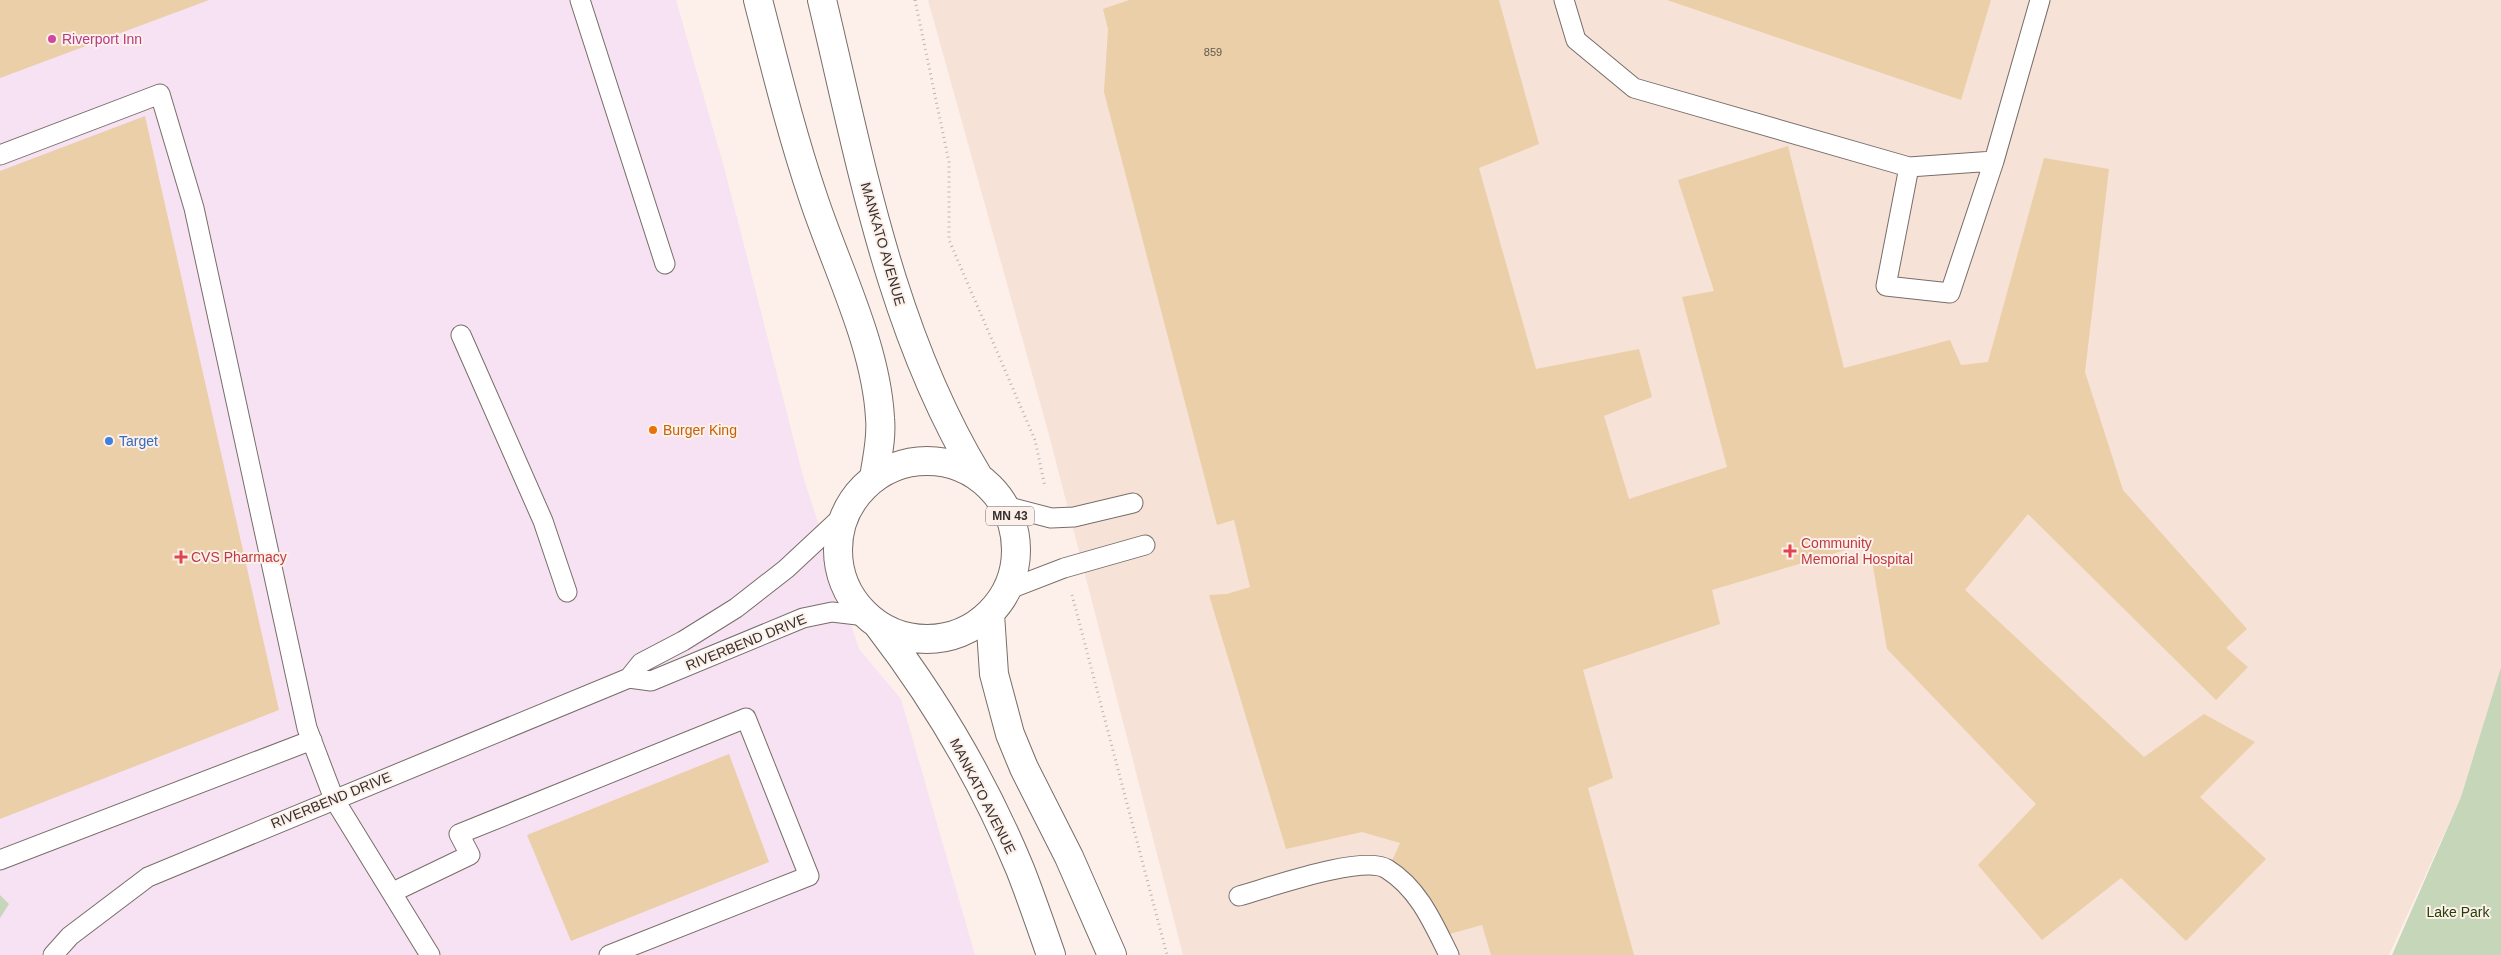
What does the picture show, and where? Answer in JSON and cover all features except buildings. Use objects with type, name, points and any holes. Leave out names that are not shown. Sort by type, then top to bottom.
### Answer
[{"type":"main road","points":[[758,0],[792,134],[821,223],[870,357],[881,419],[879,450],[874,478]]},
{"type":"main road","name":"MANKATO AVENUE","points":[[822,0],[889,275],[923,368],[946,418],[978,476]]},
{"type":"main road","name":"MANKATO AVENUE","points":[[872,620],[904,636],[933,639],[950,637],[966,630],[990,614],[1007,590],[1015,568],[1017,544],[1013,522],[1005,506],[991,487],[978,476],[951,464],[922,460],[894,466],[874,478],[857,494],[845,514],[838,549],[839,566],[844,583],[931,700],[979,782],[1020,869],[1051,955]]},
{"type":"main road","points":[[990,614],[994,674],[1010,734],[1024,768],[1069,857],[1112,955]]},
{"type":"lane","points":[[580,0],[665,264]]},
{"type":"lane","points":[[1564,0],[1576,40],[1634,88],[1909,167],[1994,162]]},
{"type":"lane","points":[[1909,167],[1886,286],[1950,293],[1994,162],[2040,0]]},
{"type":"lane","points":[[0,155],[160,94],[194,208],[299,696],[312,740],[334,799],[393,892],[430,955]]},
{"type":"lane","points":[[462,335],[543,521],[568,592]]},
{"type":"lane","points":[[1005,506],[1050,518],[1074,518],[1133,503]]},
{"type":"lane","name":"RIVERBEND DRIVE","points":[[53,955],[70,936],[148,877],[629,678],[641,663],[683,641],[736,608],[786,569],[845,514]]},
{"type":"lane","points":[[1007,590],[1064,568],[1145,545]]},
{"type":"lane","name":"RIVERBEND DRIVE","points":[[629,678],[651,681],[803,618],[832,612],[872,620]]},
{"type":"lane","points":[[393,892],[470,855],[459,834],[746,718],[809,876],[609,955]]},
{"type":"lane","points":[[0,860],[312,740]]},
{"type":"lane","points":[[1239,896],[1319,872],[1358,866],[1386,868],[1419,897],[1449,955]]},
{"type":"path","points":[[915,0],[949,162],[949,240],[1035,440],[1046,490]]},
{"type":"path","points":[[1072,594],[1167,955]]},
{"type":"shaded area","points":[[0,0],[676,0],[724,167],[803,476],[859,649],[901,699],[975,955],[0,955]]},
{"type":"shaded area","name":"Community Memorial Hospital","points":[[928,0],[2501,0],[2501,667],[2461,797],[2389,955],[1183,955],[1049,435]]},
{"type":"green space","name":"Lake Park","points":[[2501,667],[2501,955],[2392,955],[2461,797]]},
{"type":"green space","points":[[0,895],[9,904],[0,918]]},
{"type":"place","name":"Riverport Inn","points":[[52,39]]},
{"type":"place","name":"Burger King","points":[[653,430]]},
{"type":"place","name":"Target","points":[[109,441]]},
{"type":"place","name":"Community Memorial Hospital","points":[[1790,551]]},
{"type":"place","name":"CVS Pharmacy","points":[[181,557]]}]
